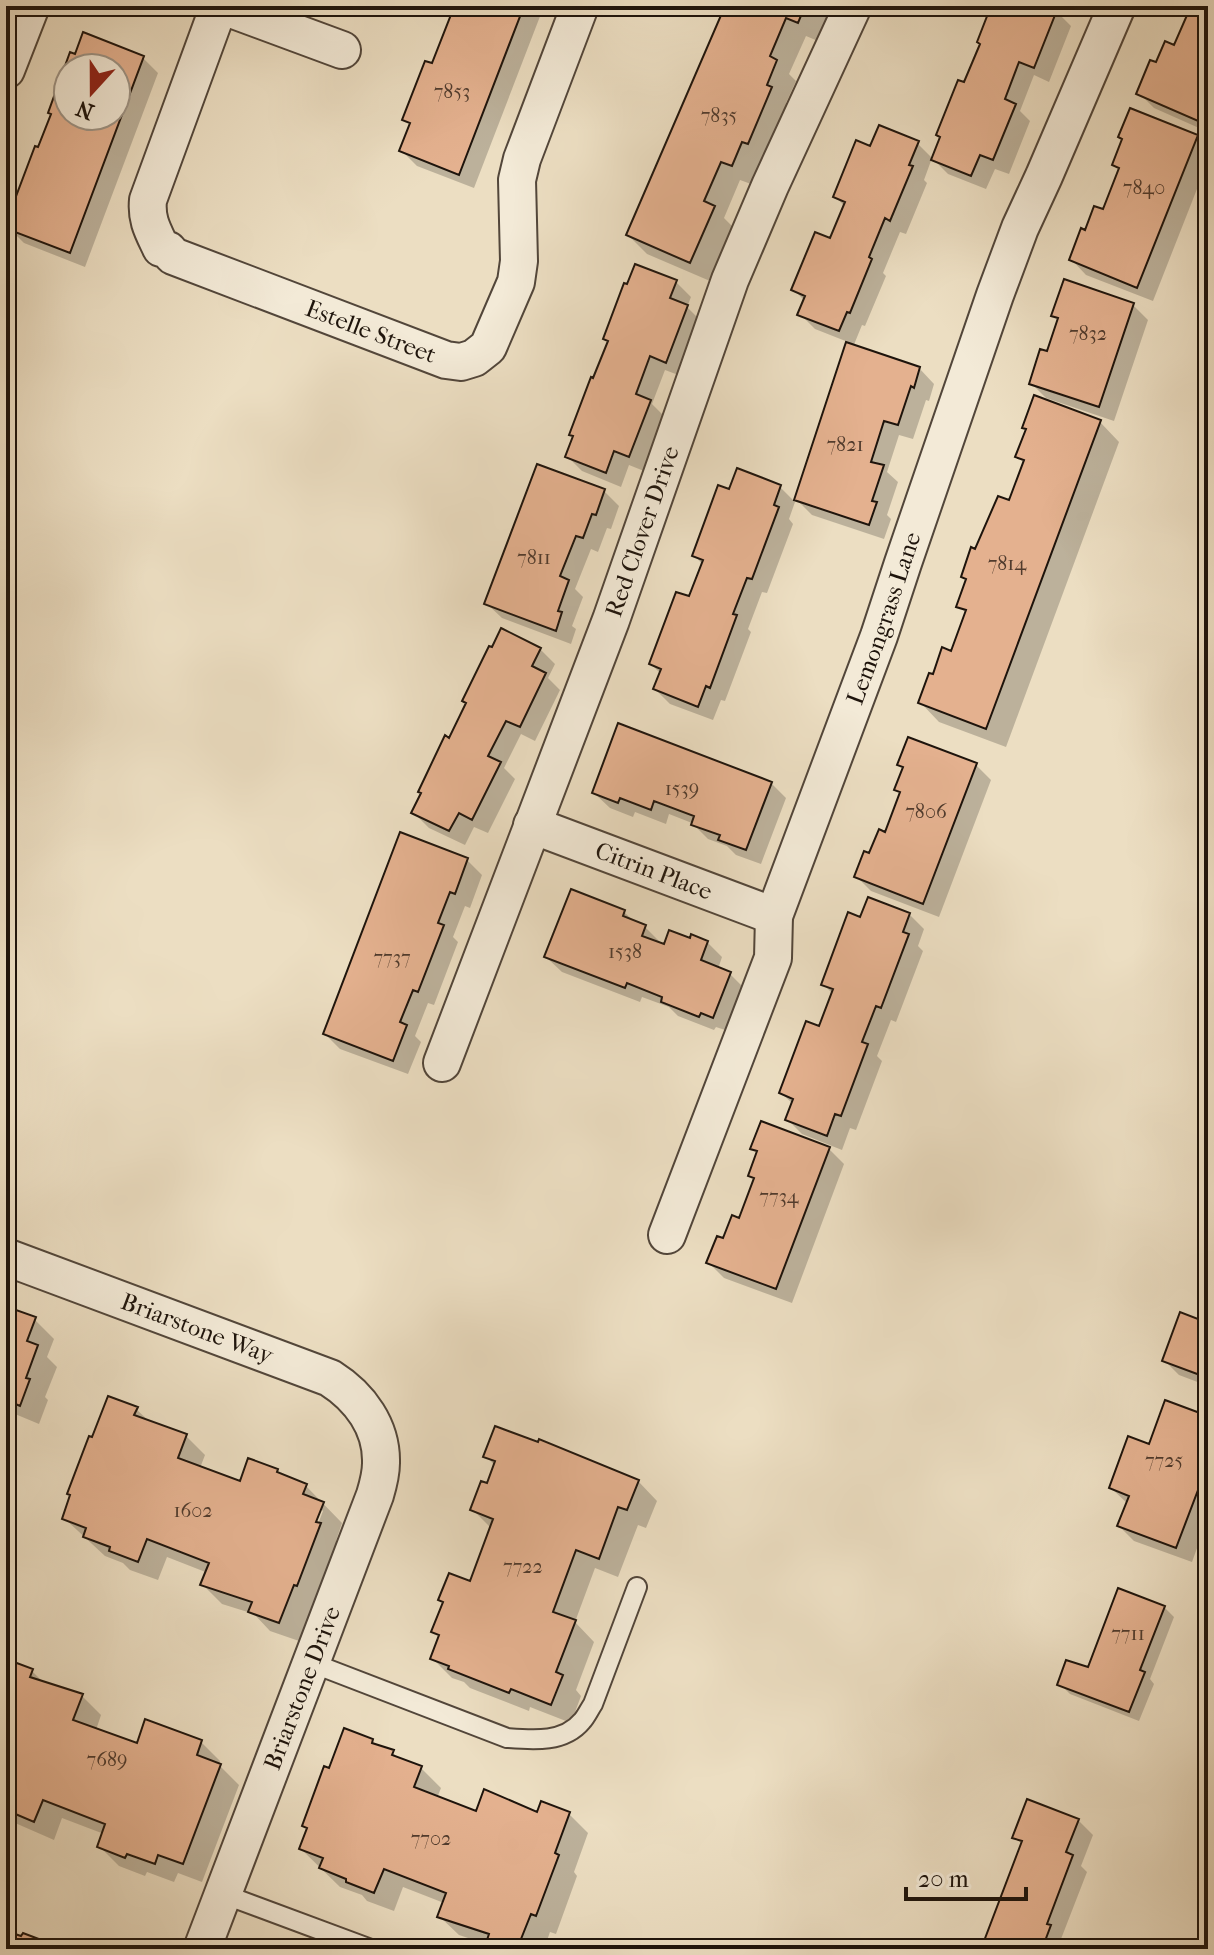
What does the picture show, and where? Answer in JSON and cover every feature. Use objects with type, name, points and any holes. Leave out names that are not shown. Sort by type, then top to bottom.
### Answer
[{"type":"street","points":[[6,70],[31,6]]},
{"type":"street","points":[[221,6],[342,50]]},
{"type":"street","name":"Estelle Street","points":[[221,6],[148,200],[149,224],[161,248],[173,256],[446,360],[461,362],[474,358],[488,347],[516,282],[519,261],[517,180],[522,159],[580,6]]},
{"type":"street","name":"Red Clover Drive","points":[[442,1063],[611,620],[730,280],[853,6]]},
{"type":"street","name":"Lemongrass Lane","points":[[667,1235],[773,958],[774,916],[879,636],[1015,241],[1117,6]]},
{"type":"street","name":"Citrin Place","points":[[532,825],[774,916]]},
{"type":"street","name":"Briarstone Way","points":[[6,1257],[330,1378],[360,1402],[372,1423]]},
{"type":"street","name":"Briarstone Drive","points":[[202,1949],[375,1495],[381,1462],[372,1423]]},
{"type":"lane","points":[[312,1663],[507,1738],[536,1740],[564,1736],[582,1722],[593,1704],[637,1587]]},
{"type":"lane","points":[[223,1894],[371,1949]]},
{"type":"building","points":[[444,6],[524,6],[459,175],[399,151],[410,123],[402,120],[425,61],[432,63],[452,12],[443,9]]},
{"type":"building","points":[[725,6],[805,6],[798,23],[786,18],[770,56],[777,60],[767,85],[772,87],[748,144],[742,142],[732,166],[721,162],[704,201],[715,206],[690,263],[626,235]]},
{"type":"building","points":[[991,6],[1048,6],[1057,10],[1034,68],[1019,62],[1005,99],[1016,104],[993,160],[980,155],[971,176],[931,160],[940,137],[936,135],[958,80],[964,82]]},
{"type":"building","points":[[1191,6],[1208,6],[1208,117],[1205,124],[1136,94],[1150,60],[1156,62],[1165,41],[1174,45]]},
{"type":"building","points":[[83,32],[144,56],[132,88],[132,52],[76,52]]},
{"type":"building","points":[[52,102],[52,132],[115,132],[70,253],[7,229],[35,146],[38,147],[51,114],[48,113]]},
{"type":"building","points":[[1130,108],[1198,135],[1137,288],[1069,260],[1081,228],[1085,230],[1094,206],[1103,209],[1119,168],[1112,165],[1122,139],[1118,137]]},
{"type":"building","points":[[879,125],[919,141],[909,165],[913,166],[890,221],[885,218],[869,257],[872,259],[850,313],[847,312],[839,331],[797,315],[805,296],[791,290],[815,232],[830,238],[845,202],[833,197],[856,140],[870,146]]},
{"type":"building","points":[[635,264],[677,280],[670,298],[688,305],[666,363],[650,356],[636,394],[651,400],[629,457],[614,451],[606,473],[565,457],[573,436],[569,435],[608,341],[603,339],[624,283],[627,284]]},
{"type":"building","points":[[1064,279],[1134,303],[1099,407],[1029,384],[1040,349],[1047,351],[1058,318],[1051,316]]},
{"type":"building","points":[[846,342],[920,367],[898,425],[884,421],[871,462],[884,465],[872,501],[877,502],[869,525],[794,500]]},
{"type":"building","points":[[1034,395],[1101,420],[986,729],[918,703],[942,647],[951,651],[966,610],[956,607],[966,579],[961,577],[971,547],[975,549],[998,496],[1009,500],[1024,460],[1015,457]]},
{"type":"building","points":[[537,464],[605,489],[596,515],[592,514],[583,538],[576,536],[560,576],[569,580],[558,611],[562,612],[556,631],[484,604]]},
{"type":"building","points":[[737,468],[781,485],[774,505],[779,507],[752,579],[747,578],[733,614],[737,615],[710,688],[706,686],[698,707],[653,689],[661,669],[649,664],[676,592],[689,596],[703,560],[692,556],[718,485],[729,489]]},
{"type":"building","points":[[501,628],[541,648],[532,666],[546,673],[520,727],[506,721],[488,756],[501,762],[472,820],[459,813],[449,831],[411,813],[445,735],[449,738],[466,703],[462,701]]},
{"type":"building","points":[[618,723],[772,782],[746,850],[718,840],[720,835],[691,825],[694,816],[654,801],[651,810],[620,798],[618,803],[592,793]]},
{"type":"building","points":[[908,737],[977,763],[923,904],[854,877],[864,851],[869,853],[879,829],[885,832],[900,792],[894,790],[903,767],[897,765]]},
{"type":"building","points":[[400,832],[468,858],[455,894],[450,892],[438,923],[444,925],[418,992],[413,990],[400,1022],[407,1025],[393,1061],[323,1034]]},
{"type":"building","points":[[571,889],[625,910],[623,916],[646,925],[642,936],[664,944],[669,930],[708,941],[701,960],[731,972],[713,1018],[701,1013],[699,1017],[661,1002],[662,997],[627,983],[625,988],[544,957]]},
{"type":"building","points":[[868,897],[910,913],[903,932],[909,934],[881,1008],[876,1006],[862,1042],[868,1044],[841,1116],[835,1114],[827,1136],[785,1120],[793,1099],[779,1093],[806,1021],[819,1026],[833,989],[821,985],[848,912],[860,917]]},
{"type":"building","points":[[761,1121],[830,1147],[776,1289],[706,1263],[717,1236],[723,1238],[732,1215],[739,1218],[754,1178],[748,1176],[757,1151],[750,1149]]},
{"type":"building","points":[[6,1302],[15,1305],[13,1309],[36,1317],[27,1341],[38,1345],[20,1406],[6,1400]]},
{"type":"building","points":[[1208,1308],[1208,1378],[1162,1361],[1180,1312],[1203,1321]]},
{"type":"building","points":[[108,1396],[138,1407],[134,1415],[187,1434],[178,1458],[240,1481],[248,1458],[307,1484],[303,1494],[324,1502],[316,1522],[321,1523],[279,1623],[248,1612],[252,1602],[200,1585],[209,1563],[147,1539],[138,1562],[83,1537],[86,1528],[62,1519],[70,1495],[67,1494]]},
{"type":"building","points":[[1165,1400],[1208,1416],[1208,1479],[1203,1477],[1176,1548],[1117,1526],[1129,1496],[1109,1488],[1128,1436],[1149,1444]]},
{"type":"building","points":[[495,1426],[538,1442],[539,1439],[639,1480],[627,1510],[618,1507],[599,1559],[576,1550],[553,1612],[576,1620],[556,1672],[563,1675],[551,1705],[511,1689],[509,1693],[430,1659],[439,1635],[431,1632],[443,1602],[438,1600],[449,1573],[470,1581],[493,1519],[470,1510],[481,1481],[487,1483],[495,1461],[483,1457]]},
{"type":"building","points":[[1118,1588],[1165,1606],[1140,1670],[1145,1672],[1129,1712],[1057,1685],[1066,1660],[1088,1667]]},
{"type":"building","points":[[6,1659],[33,1669],[30,1677],[83,1694],[73,1720],[137,1743],[145,1719],[202,1740],[197,1755],[221,1764],[183,1864],[158,1855],[155,1864],[127,1854],[125,1858],[97,1847],[105,1824],[43,1800],[34,1822],[6,1810]]},
{"type":"building","points":[[344,1728],[373,1739],[372,1743],[394,1750],[392,1755],[422,1766],[414,1787],[476,1811],[484,1789],[537,1812],[541,1801],[570,1812],[555,1853],[559,1855],[536,1916],[531,1914],[517,1949],[502,1949],[486,1943],[489,1934],[437,1917],[446,1893],[384,1869],[374,1893],[319,1868],[323,1858],[299,1849],[307,1828],[302,1826],[324,1766],[329,1768]]},
{"type":"building","points":[[1027,1799],[1079,1819],[1066,1852],[1073,1855],[1047,1924],[1051,1925],[1042,1949],[981,1949],[1022,1841],[1012,1838]]},
{"type":"building","points":[[6,1931],[21,1936],[23,1933],[65,1949],[6,1949]]}]
